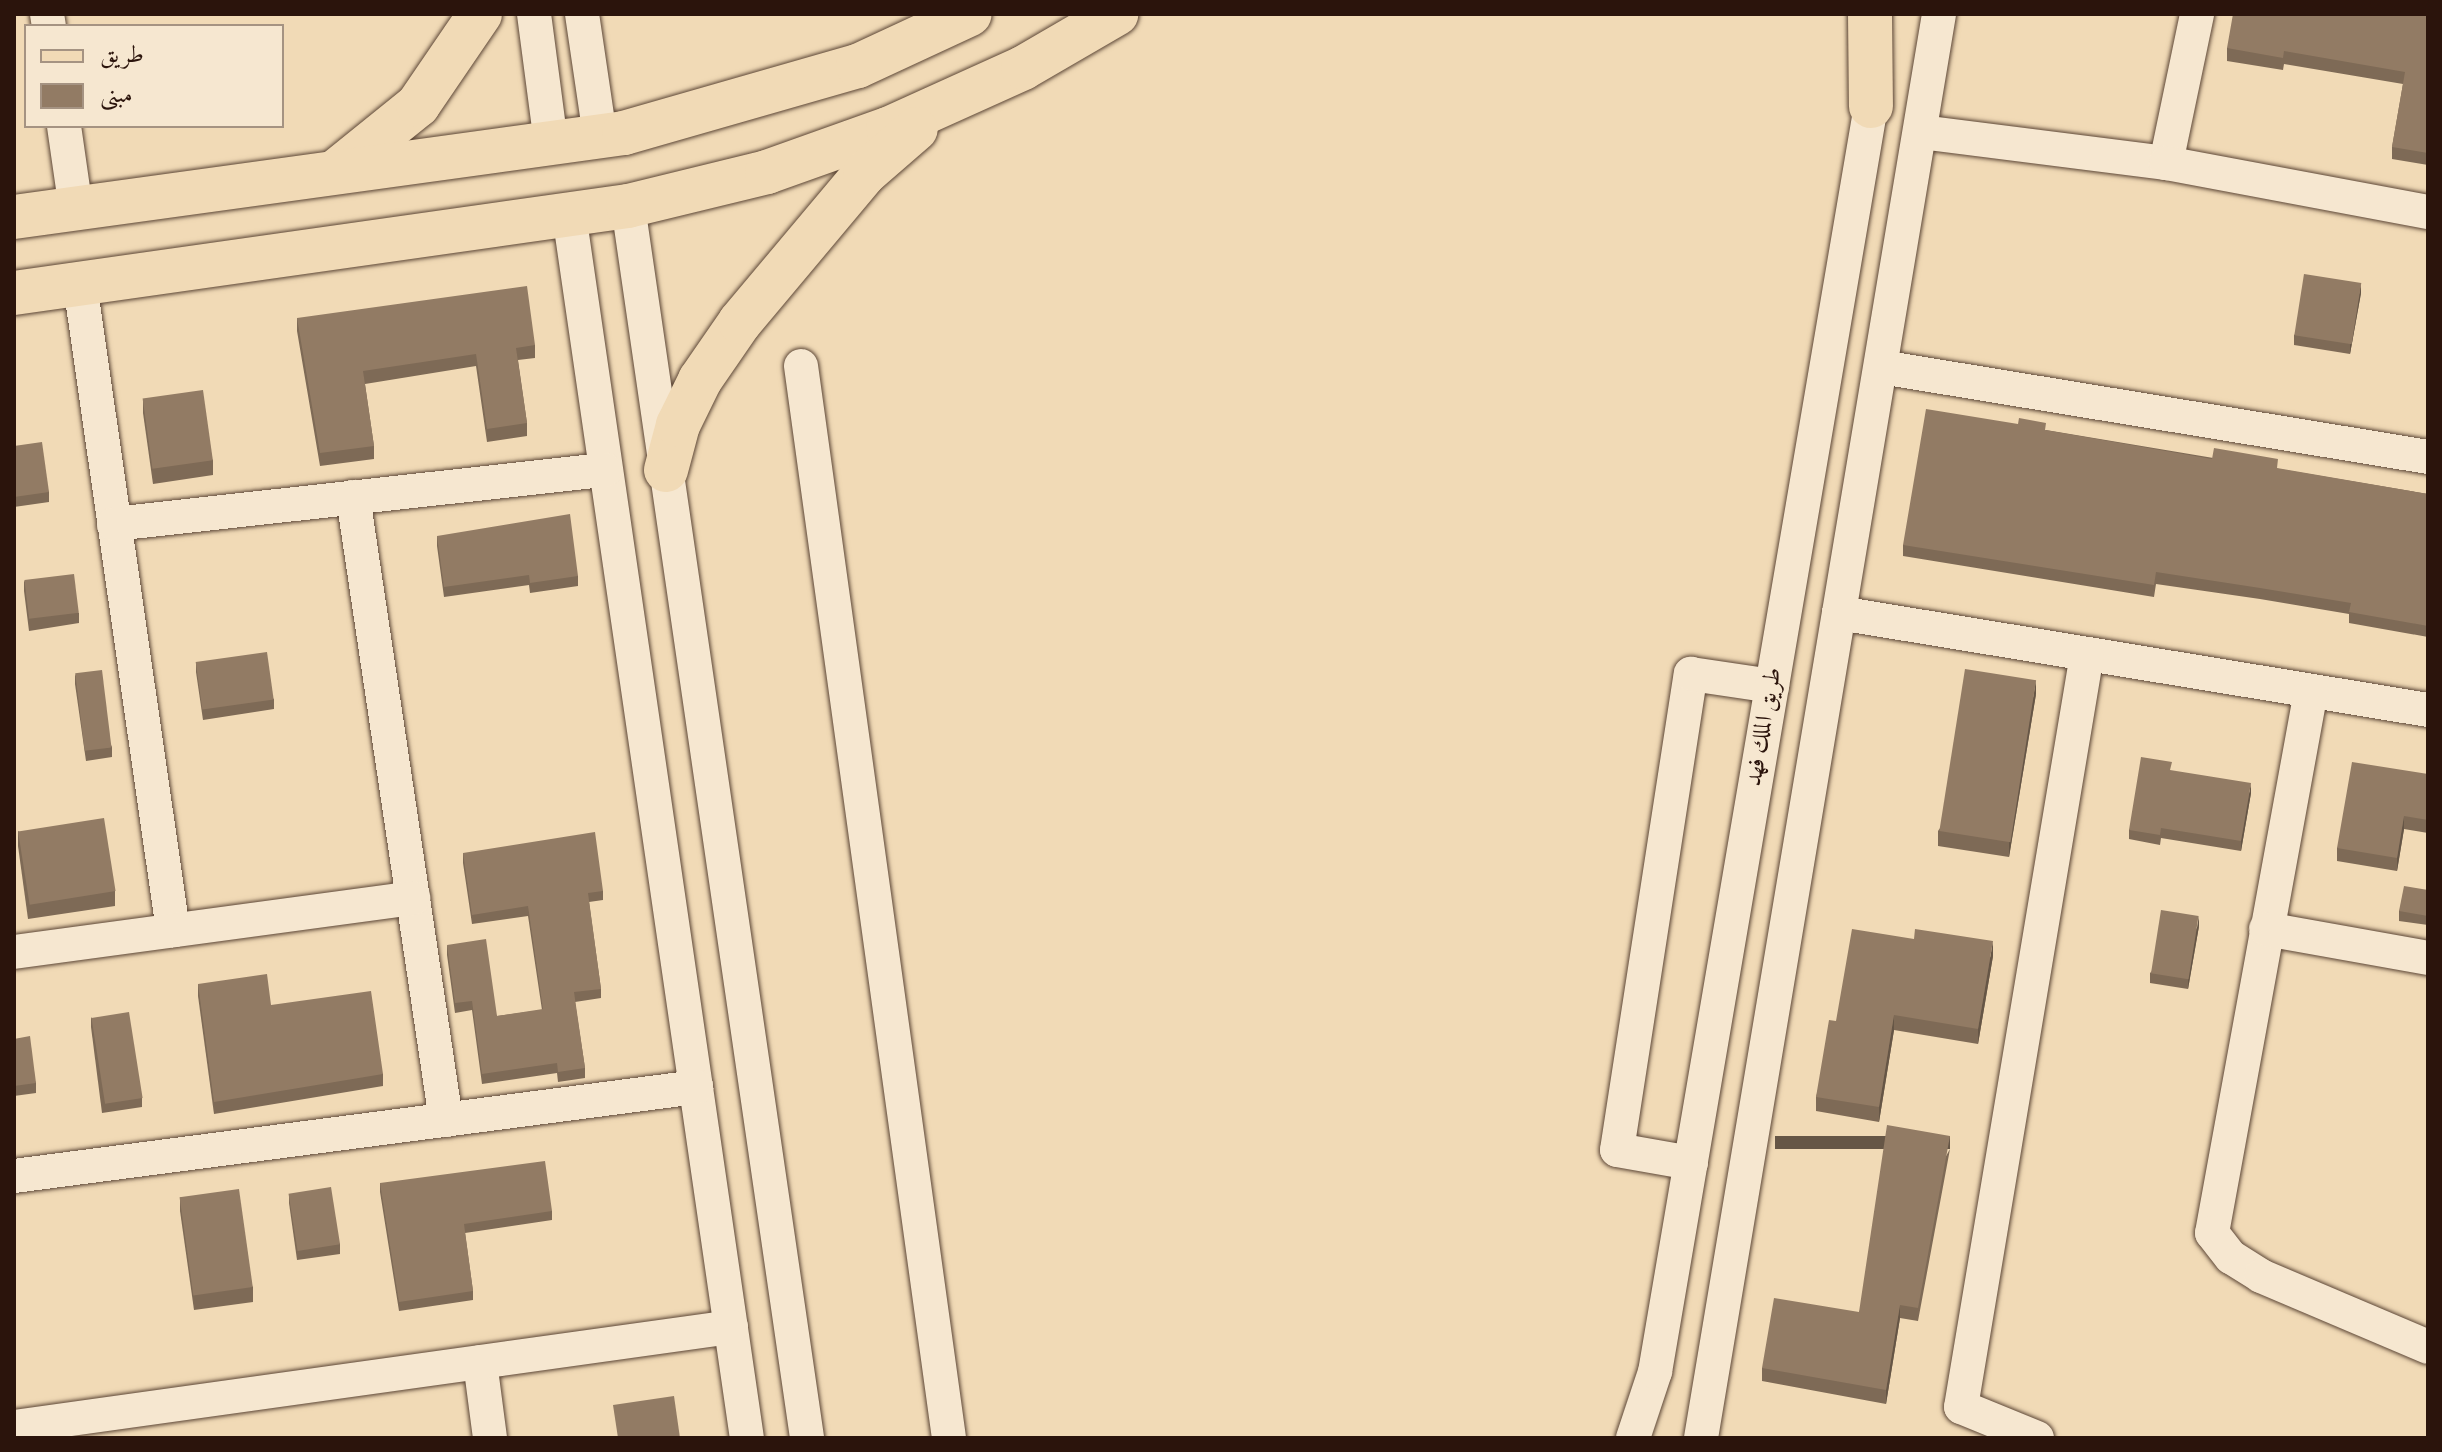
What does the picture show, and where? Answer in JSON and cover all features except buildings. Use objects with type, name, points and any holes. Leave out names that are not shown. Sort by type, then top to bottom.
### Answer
[{"type":"main road","points":[[331,174],[418,105],[480,14]]},
{"type":"main road","points":[[14,217],[600,136],[746,101],[858,66],[970,14]]},
{"type":"main road","points":[[14,293],[628,206],[767,172],[944,104],[1023,68],[1116,14]]},
{"type":"main road","points":[[1870,14],[1871,106]]},
{"type":"main road","points":[[666,470],[678,425],[700,380],[740,322],[865,173],[944,104]]},
{"type":"street","points":[[534,14],[551,144]]},
{"type":"street","points":[[582,14],[600,136]]},
{"type":"street","name":"طريق الملك فهد","points":[[1633,1438],[1657,1358],[1886,14]]},
{"type":"street","points":[[1701,1438],[1939,14]]},
{"type":"street","points":[[2166,163],[2197,14]]},
{"type":"street","points":[[64,128],[76,209]]},
{"type":"street","points":[[1921,132],[2166,163],[2428,212]]},
{"type":"street","points":[[628,206],[807,1438]]},
{"type":"street","points":[[569,214],[747,1438]]},
{"type":"street","points":[[80,284],[173,930]]},
{"type":"street","points":[[801,366],[949,1438]]},
{"type":"street","points":[[1881,367],[2428,457]]},
{"type":"street","points":[[114,524],[605,470]]},
{"type":"street","points":[[353,497],[446,1120]]},
{"type":"street","points":[[1839,613],[2428,710]]},
{"type":"street","points":[[2037,1438],[1961,1407],[2087,654]]},
{"type":"street","points":[[1691,1163],[1617,1150],[1691,674],[1772,686]]},
{"type":"street","points":[[2311,691],[2212,1233],[2231,1257],[2261,1276],[2428,1347]]},
{"type":"street","points":[[14,952],[413,898]]},
{"type":"street","points":[[2266,929],[2428,958]]},
{"type":"street","points":[[14,1176],[696,1087]]},
{"type":"street","points":[[14,1427],[731,1327]]},
{"type":"street","points":[[1611,1438],[1657,1358],[1714,1353]]},
{"type":"street","points":[[480,1362],[490,1438]]}]
